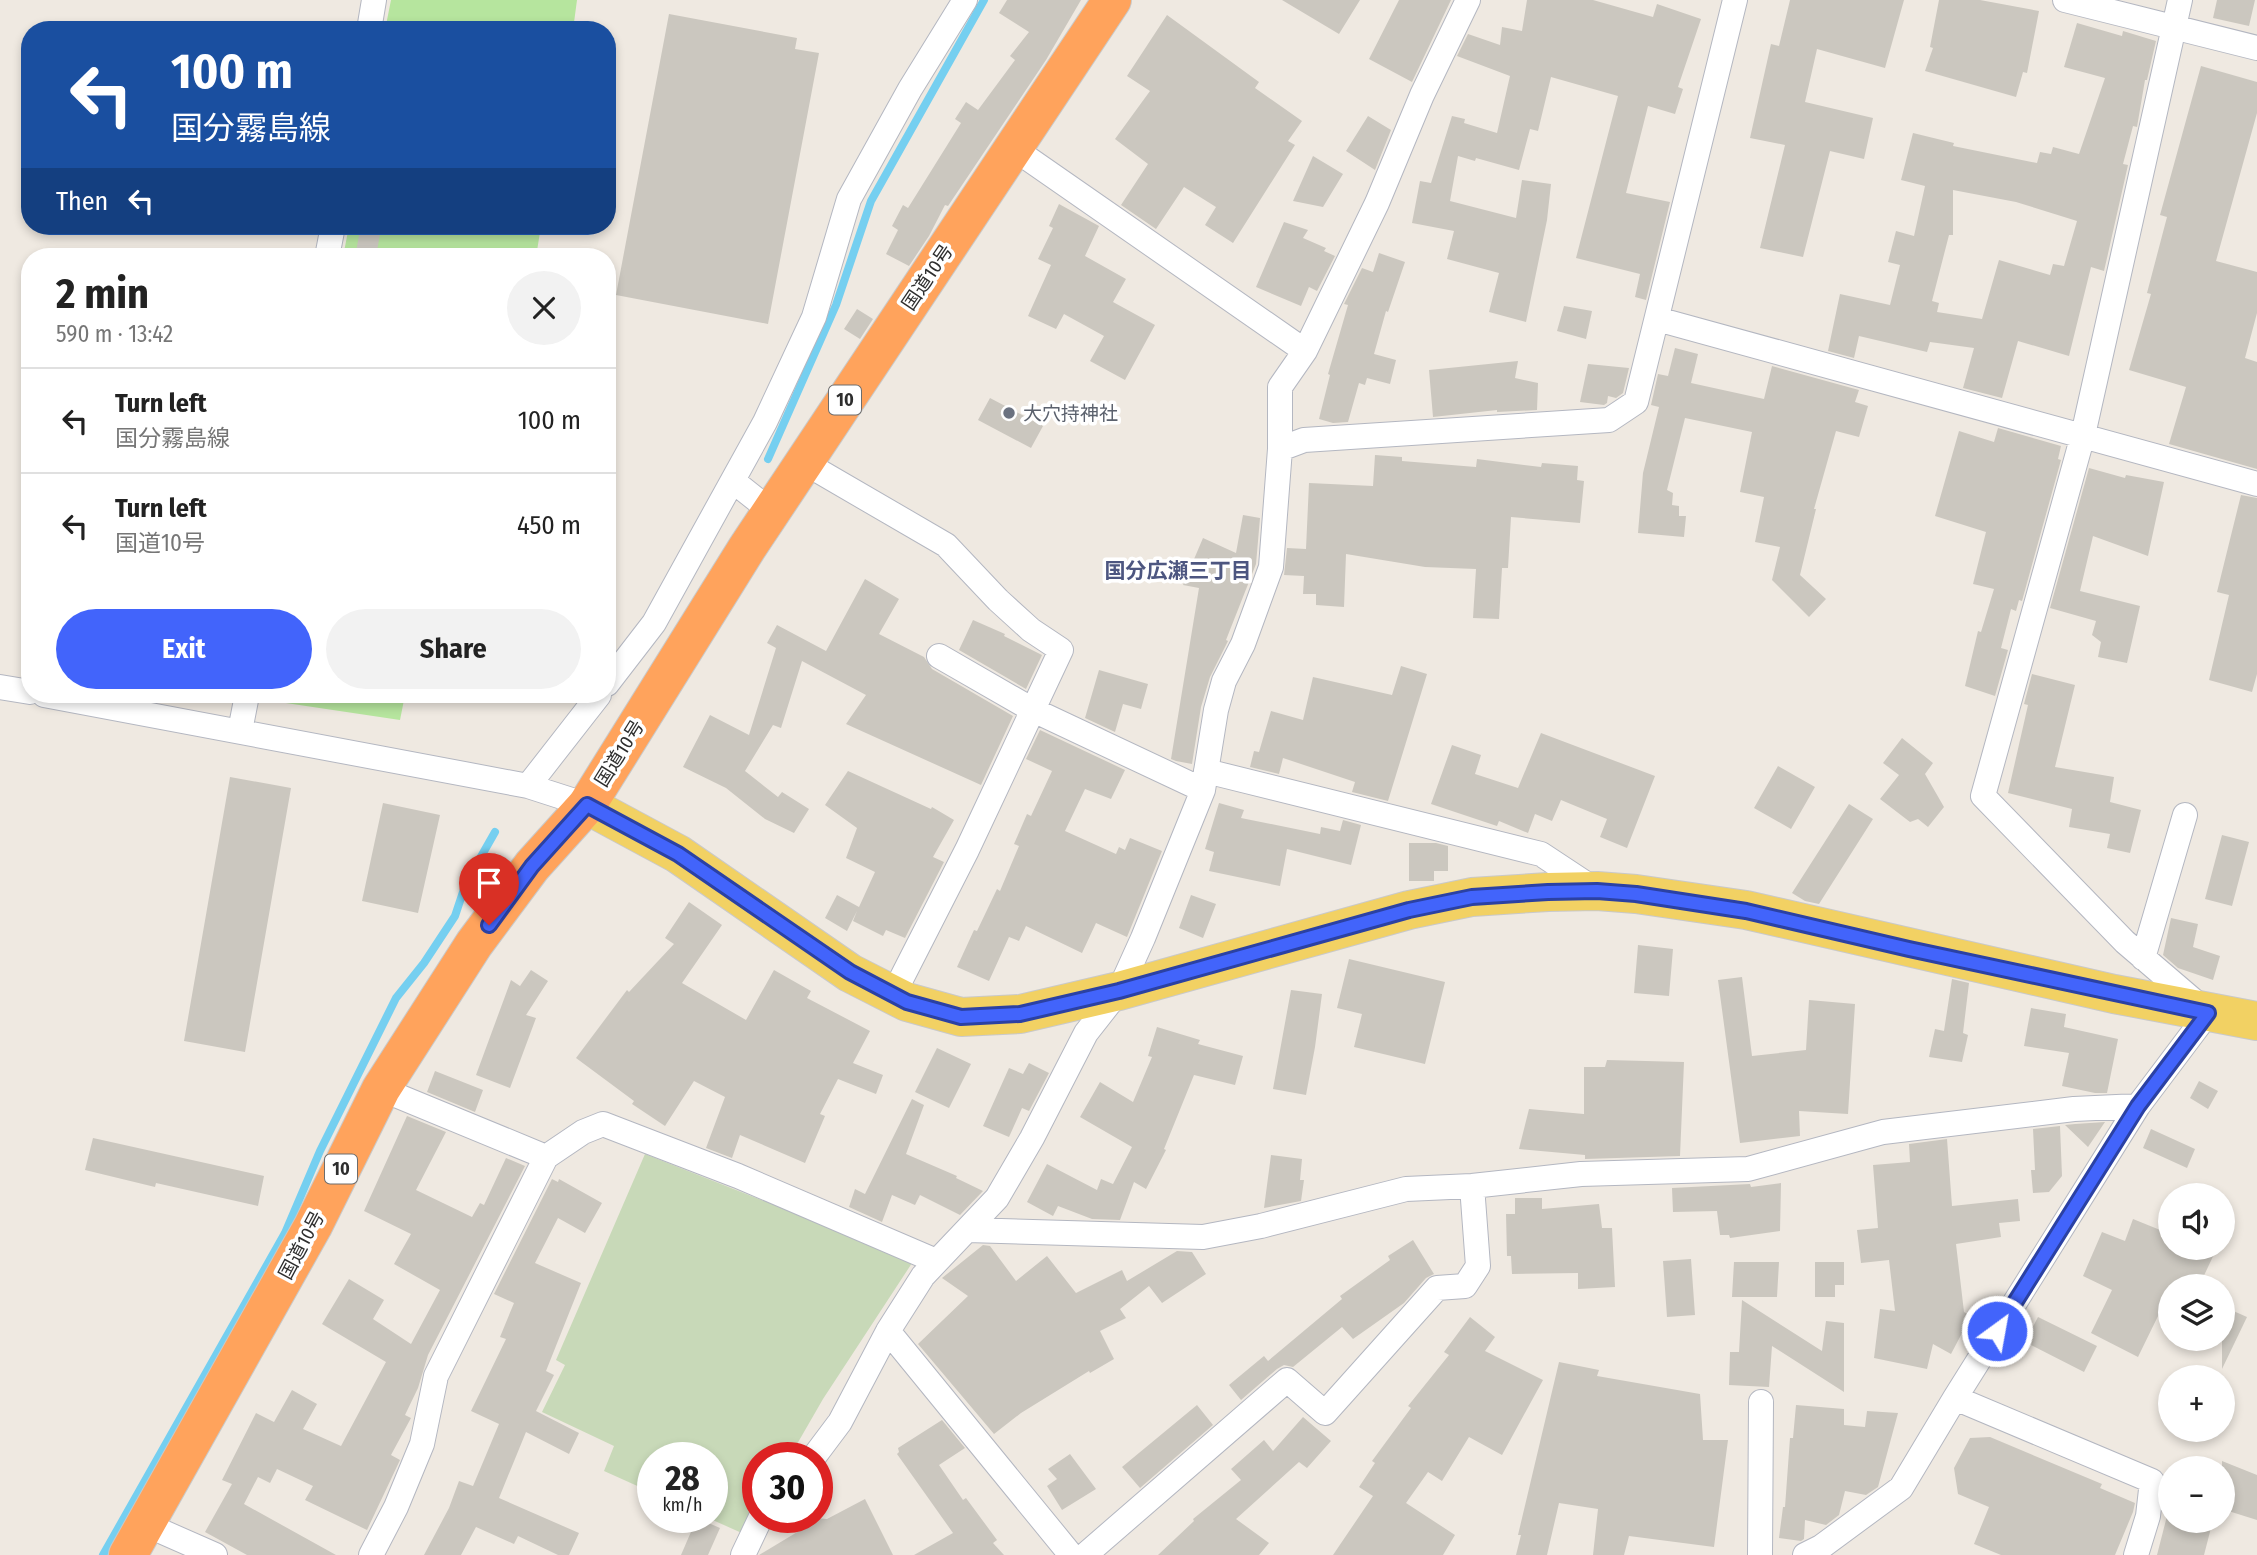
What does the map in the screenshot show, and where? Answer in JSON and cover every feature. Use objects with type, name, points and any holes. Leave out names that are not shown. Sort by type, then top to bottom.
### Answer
[{"type":"highway","name":"国道10号","points":[[137,1540],[313,1226],[381,1089],[474,944],[532,866],[587,805],[747,548],[1112,0]]},
{"type":"main road","points":[[587,805],[678,854],[850,972],[907,1002],[961,1017],[1000,1017],[1119,991],[1409,910],[1472,897],[1597,891],[1636,894],[1746,911],[1910,949],[2208,1013],[2257,1021]]},
{"type":"street","points":[[370,21],[374,0]]},
{"type":"street","points":[[616,672],[654,623],[765,422],[814,317],[849,199],[910,89],[965,0]]},
{"type":"street","points":[[825,1442],[840,1422],[888,1331],[923,1276],[997,1198],[1032,1138],[1086,1033],[1119,991],[1143,938],[1205,781],[1216,710],[1224,681],[1243,644],[1271,567],[1280,449],[1280,387],[1305,351],[1377,203],[1422,95],[1468,0]]},
{"type":"street","points":[[1280,449],[1304,440],[1608,420],[1636,402],[1735,0]]},
{"type":"street","points":[[2065,0],[2257,48]]},
{"type":"street","points":[[1805,1555],[1821,1547],[1901,1488],[2138,1106],[2208,1013],[2124,942],[1983,796],[2083,435],[2180,0]]},
{"type":"street","points":[[1013,148],[1305,351]]},
{"type":"street","points":[[1657,319],[2257,484]]},
{"type":"street","points":[[805,463],[946,545],[998,600],[1031,630],[1061,650],[967,850],[893,995]]},
{"type":"street","points":[[733,481],[772,512]]},
{"type":"street","points":[[939,656],[1031,709],[1205,781],[1541,854],[1597,891]]},
{"type":"street","points":[[0,687],[21,690]]},
{"type":"street","points":[[88,703],[528,786],[587,805]]},
{"type":"street","points":[[240,731],[245,703]]},
{"type":"street","points":[[528,786],[593,703]]},
{"type":"street","points":[[2143,958],[2185,815]]},
{"type":"street","points":[[381,1089],[546,1157]]},
{"type":"street","points":[[967,1230],[1203,1237],[1261,1226],[1406,1189],[1472,1186],[1581,1174],[1748,1169],[1883,1132],[2074,1109],[2138,1106]]},
{"type":"street","points":[[372,1555],[396,1507],[422,1444],[436,1376],[546,1157],[583,1132],[603,1124],[738,1176],[936,1261]]},
{"type":"street","points":[[1086,1555],[1287,1380],[1325,1413],[1437,1289],[1465,1286],[1478,1266],[1472,1186]]},
{"type":"street","points":[[888,1331],[1071,1555]]},
{"type":"street","points":[[1955,1398],[2152,1481],[2148,1516],[2136,1555]]},
{"type":"street","points":[[1760,1555],[1761,1402]]},
{"type":"street","points":[[743,1555],[753,1533]]},
{"type":"street","points":[[137,1540],[215,1555]]},
{"type":"green space","points":[[391,0],[577,0],[574,21],[387,21]]},
{"type":"green space","points":[[347,235],[540,235],[537,248],[345,248]]},
{"type":"green space","points":[[286,703],[403,703],[400,720]]},
{"type":"green space","points":[[645,1154],[914,1260],[823,1399],[798,1442],[742,1442],[744,1534],[728,1527],[728,1442],[637,1442],[637,1486],[604,1471],[614,1446],[542,1412],[565,1365],[556,1360]]},
{"type":"building","points":[[1007,0],[1081,0],[1046,60],[948,206],[945,205],[909,266],[886,254],[898,230],[892,226],[903,205],[908,208],[961,123],[955,119],[966,102],[978,110],[1015,60],[1010,56],[1029,32],[999,13]]},
{"type":"building","points":[[1282,0],[1360,0],[1339,34]]},
{"type":"building","points":[[1399,0],[1451,0],[1412,82],[1369,59]]},
{"type":"building","points":[[1527,0],[1593,0],[1653,17],[1657,4],[1701,19],[1678,87],[1683,89],[1675,114],[1648,106],[1626,193],[1670,202],[1646,300],[1635,297],[1640,274],[1576,258],[1618,96],[1551,77],[1538,131],[1530,129],[1519,170],[1458,156],[1450,201],[1516,218],[1522,180],[1551,184],[1547,220],[1526,322],[1489,312],[1499,273],[1447,259],[1454,231],[1412,223],[1420,181],[1431,183],[1452,116],[1465,119],[1464,123],[1497,133],[1510,76],[1457,56],[1468,34],[1500,45],[1502,27],[1522,31]]},
{"type":"building","points":[[1790,0],[1904,0],[1885,68],[1817,49],[1805,102],[1873,118],[1864,159],[1830,151],[1803,257],[1760,248],[1785,145],[1750,138],[1771,44],[1779,46]]},
{"type":"building","points":[[1939,0],[1980,0],[2039,11],[2027,73],[2023,72],[2016,97],[1925,71],[1933,48],[1930,47]]},
{"type":"building","points":[[2217,0],[2255,0],[2249,26],[2213,18]]},
{"type":"building","points":[[669,14],[797,38],[795,49],[819,53],[768,324],[616,295]]},
{"type":"building","points":[[1167,15],[1259,82],[1255,88],[1302,121],[1288,141],[1295,145],[1233,243],[1205,225],[1216,207],[1184,187],[1156,229],[1121,205],[1148,164],[1115,139],[1150,91],[1127,76]]},
{"type":"building","points":[[2077,23],[2122,36],[2123,31],[2156,41],[2145,80],[2137,127],[2133,126],[2123,164],[2128,165],[2104,271],[2091,267],[2069,356],[2018,341],[2002,398],[1963,388],[1974,348],[1930,342],[1927,352],[1859,336],[1854,358],[1828,351],[1840,294],[1890,305],[1900,265],[1888,262],[1896,231],[1914,236],[1925,186],[1901,180],[1913,133],[1954,143],[1953,146],[2037,163],[2040,152],[2051,154],[2053,147],[2079,154],[2105,78],[2064,67]],"holes":[[[1953,190],[2016,202],[2077,221],[2064,266],[2053,264],[2050,275],[1999,260],[1982,319],[1937,312],[1939,303],[1932,301],[1949,235],[1953,235]]]},
{"type":"building","points":[[2201,66],[2257,82],[2257,113],[2216,261],[2257,272],[2257,313],[2245,358],[2257,362],[2257,469],[2169,444],[2186,387],[2129,370],[2151,294],[2147,293],[2167,217],[2160,215]]},
{"type":"building","points":[[1368,116],[1391,130],[1375,170],[1346,151]]},
{"type":"building","points":[[1313,156],[1343,174],[1323,207],[1293,201]]},
{"type":"building","points":[[1059,204],[1099,226],[1085,256],[1126,279],[1113,302],[1155,325],[1125,380],[1090,361],[1104,336],[1064,314],[1056,329],[1028,316],[1051,265],[1038,259],[1053,228],[1049,226]]},
{"type":"building","points":[[1284,222],[1308,230],[1303,238],[1326,248],[1324,251],[1335,256],[1317,291],[1309,287],[1301,306],[1256,287]]},
{"type":"building","points":[[359,235],[380,235],[378,248],[357,248]]},
{"type":"building","points":[[1379,253],[1405,262],[1388,312],[1386,311],[1374,354],[1396,360],[1390,384],[1367,378],[1365,385],[1359,383],[1348,422],[1333,423],[1319,419],[1330,375],[1328,374],[1348,305],[1344,304],[1362,268],[1373,272]]},
{"type":"building","points":[[1564,306],[1592,311],[1586,339],[1557,331]]},
{"type":"building","points":[[857,309],[873,319],[860,339],[844,329]]},
{"type":"building","points":[[1675,348],[1698,354],[1691,383],[1764,399],[1772,366],[1859,390],[1855,402],[1868,406],[1859,437],[1836,431],[1814,509],[1800,575],[1826,599],[1809,617],[1772,580],[1780,547],[1755,542],[1764,497],[1740,492],[1752,432],[1685,418],[1667,490],[1673,493],[1672,505],[1679,506],[1679,516],[1686,516],[1684,537],[1638,533],[1643,473],[1659,407],[1651,405],[1658,374],[1668,376]]},
{"type":"building","points":[[1518,361],[1515,378],[1538,383],[1537,410],[1497,410],[1433,417],[1429,370]]},
{"type":"building","points":[[1588,364],[1629,368],[1623,393],[1616,398],[1608,396],[1604,405],[1580,402]]},
{"type":"building","points":[[990,398],[1043,426],[1031,448],[978,420]]},
{"type":"building","points":[[1998,428],[2061,446],[2058,459],[2061,460],[2022,601],[2019,600],[2016,611],[2011,609],[2001,648],[2008,650],[1995,696],[1965,686],[1978,631],[1981,632],[1994,589],[1973,584],[1986,532],[1935,516],[1959,431],[1994,442]]},
{"type":"building","points":[[1375,455],[1402,457],[1402,461],[1476,467],[1477,459],[1541,467],[1542,463],[1578,466],[1577,480],[1584,481],[1580,523],[1511,517],[1508,568],[1502,568],[1499,619],[1473,618],[1476,569],[1425,567],[1346,554],[1344,607],[1316,605],[1316,594],[1303,594],[1304,576],[1284,575],[1287,548],[1306,549],[1309,483],[1373,486]]},
{"type":"building","points":[[2089,468],[2125,478],[2126,475],[2164,482],[2148,556],[2093,536],[2080,591],[2140,606],[2127,663],[2098,657],[2101,642],[2092,635],[2096,621],[2050,608]]},
{"type":"building","points":[[2241,495],[2257,498],[2257,674],[2252,692],[2209,680],[2229,595],[2217,592]]},
{"type":"building","points":[[1243,515],[1260,518],[1256,564],[1226,640],[1228,641],[1210,677],[1201,707],[1192,764],[1176,761],[1171,759],[1199,588],[1183,585],[1203,538],[1236,553]]},
{"type":"building","points":[[865,579],[899,599],[879,634],[924,657],[932,669],[1013,716],[981,785],[846,724],[866,695],[802,661],[781,728],[773,725],[745,771],[778,797],[782,792],[809,809],[794,833],[765,819],[726,788],[683,767],[710,715],[749,735],[776,648],[767,643],[777,625],[826,651]]},
{"type":"building","points":[[973,620],[1042,655],[1026,689],[959,650]]},
{"type":"building","points":[[1401,666],[1427,674],[1388,801],[1352,792],[1355,782],[1283,758],[1279,774],[1250,767],[1254,751],[1259,752],[1271,711],[1303,720],[1313,677],[1392,695]]},
{"type":"building","points":[[1099,670],[1148,684],[1141,709],[1123,704],[1115,732],[1085,718]]},
{"type":"building","points":[[2032,674],[2075,685],[2055,767],[2114,777],[2110,802],[2141,810],[2130,853],[2107,848],[2110,834],[2069,827],[2072,809],[2008,793],[2028,705],[2024,704]]},
{"type":"building","points":[[1040,730],[1125,770],[1111,799],[1085,789],[1065,831],[1116,854],[1119,847],[1125,850],[1130,838],[1162,851],[1127,937],[1096,923],[1082,953],[1026,926],[1019,941],[1009,937],[989,981],[957,967],[997,889],[1000,891],[1019,846],[1014,844],[1027,814],[1031,816],[1052,771],[1026,759]]},
{"type":"building","points":[[1541,733],[1655,776],[1627,848],[1600,837],[1607,819],[1561,800],[1552,821],[1535,814],[1528,833],[1499,821],[1497,826],[1431,804],[1452,745],[1481,755],[1475,774],[1518,788]]},
{"type":"building","points":[[1902,738],[1933,763],[1925,774],[1944,807],[1928,827],[1918,819],[1910,822],[1880,799],[1899,775],[1883,763]]},
{"type":"building","points":[[1778,766],[1815,787],[1791,829],[1754,808]]},
{"type":"building","points":[[848,771],[931,809],[932,807],[954,820],[933,857],[944,862],[905,938],[886,930],[883,936],[853,921],[857,911],[847,931],[825,918],[837,895],[859,907],[875,872],[846,858],[857,828],[825,805]]},
{"type":"building","points":[[230,777],[291,788],[245,1052],[184,1041]]},
{"type":"building","points":[[383,803],[440,815],[418,913],[362,901]]},
{"type":"building","points":[[1219,803],[1244,810],[1241,818],[1320,834],[1321,827],[1340,831],[1343,820],[1361,825],[1351,865],[1287,849],[1280,886],[1209,871],[1214,852],[1205,849]]},
{"type":"building","points":[[1849,804],[1873,819],[1819,904],[1805,901],[1792,893]]},
{"type":"building","points":[[2222,835],[2249,842],[2232,906],[2205,899]]},
{"type":"building","points":[[1409,843],[1448,846],[1448,871],[1434,871],[1434,881],[1409,881]]},
{"type":"building","points":[[1191,895],[1216,904],[1203,938],[1179,928]]},
{"type":"building","points":[[689,902],[722,925],[682,983],[746,1020],[774,970],[811,991],[807,998],[870,1031],[853,1063],[883,1075],[876,1094],[838,1079],[820,1114],[825,1116],[805,1163],[740,1135],[732,1158],[706,1148],[725,1097],[694,1081],[665,1126],[632,1104],[634,1101],[576,1058],[627,990],[629,992],[674,944],[665,938]]},
{"type":"building","points":[[2171,918],[2198,924],[2193,947],[2220,956],[2213,980],[2178,968],[2163,955]]},
{"type":"building","points":[[1638,945],[1673,949],[1669,996],[1634,993]]},
{"type":"building","points":[[1349,959],[1445,982],[1425,1064],[1354,1047],[1362,1014],[1337,1008]]},
{"type":"building","points":[[531,970],[548,981],[526,1015],[536,1018],[510,1088],[476,1075],[511,980],[520,986]]},
{"type":"building","points":[[1742,977],[1752,1056],[1806,1050],[1809,1000],[1855,1004],[1848,1114],[1799,1111],[1800,1136],[1740,1143],[1718,980]]},
{"type":"building","points":[[1952,979],[1969,983],[1963,1033],[1968,1035],[1962,1062],[1929,1057],[1935,1029],[1944,1031]]},
{"type":"building","points":[[1291,990],[1322,994],[1306,1095],[1273,1089]]},
{"type":"building","points":[[2031,1008],[2066,1014],[2064,1027],[2118,1039],[2107,1093],[2062,1086],[2069,1053],[2024,1046]]},
{"type":"building","points":[[1157,1027],[1200,1040],[1198,1044],[1243,1056],[1235,1085],[1194,1075],[1164,1149],[1166,1150],[1146,1189],[1134,1182],[1120,1220],[1092,1219],[1058,1206],[1053,1216],[1027,1202],[1047,1164],[1097,1190],[1101,1179],[1113,1184],[1132,1147],[1080,1117],[1100,1082],[1133,1102],[1152,1057],[1148,1056]]},
{"type":"building","points":[[937,1048],[971,1064],[949,1108],[915,1092]]},
{"type":"building","points":[[1607,1060],[1684,1062],[1680,1156],[1585,1159],[1585,1155],[1519,1149],[1529,1109],[1584,1114],[1584,1067],[1605,1067]]},
{"type":"building","points":[[1029,1063],[1049,1073],[1029,1111],[1022,1108],[1009,1137],[983,1126],[1009,1068],[1023,1074]]},
{"type":"building","points":[[435,1071],[483,1090],[475,1112],[427,1092]]},
{"type":"building","points":[[2199,1081],[2218,1091],[2208,1109],[2190,1098]]},
{"type":"building","points":[[912,1099],[924,1105],[906,1154],[957,1176],[956,1178],[983,1191],[960,1215],[920,1195],[915,1205],[892,1195],[882,1222],[849,1207],[855,1189],[865,1194]]},
{"type":"building","points":[[407,1116],[446,1132],[416,1190],[472,1217],[480,1203],[484,1205],[506,1158],[525,1166],[428,1355],[418,1388],[405,1415],[411,1418],[391,1455],[400,1460],[367,1530],[305,1500],[313,1486],[277,1469],[270,1483],[258,1477],[244,1504],[336,1555],[247,1555],[205,1532],[232,1484],[222,1480],[256,1413],[274,1422],[292,1390],[317,1404],[303,1429],[341,1446],[386,1362],[322,1324],[349,1279],[384,1300],[373,1319],[411,1344],[440,1290],[394,1264],[411,1234],[364,1211]]},
{"type":"building","points":[[2105,1122],[2088,1147],[2065,1125],[2075,1124]]},
{"type":"building","points":[[2060,1126],[2062,1176],[2049,1192],[2033,1193],[2033,1129]]},
{"type":"building","points":[[2151,1129],[2195,1149],[2187,1168],[2143,1148]]},
{"type":"building","points":[[93,1138],[264,1176],[258,1206],[156,1183],[155,1187],[85,1170]]},
{"type":"building","points":[[1947,1139],[1952,1206],[2018,1199],[2020,1221],[1999,1223],[2001,1237],[1956,1244],[1964,1312],[1971,1316],[1951,1354],[1933,1344],[1927,1369],[1874,1358],[1880,1309],[1895,1311],[1889,1260],[1861,1263],[1857,1230],[1878,1228],[1873,1165],[1910,1162],[1909,1144]]},
{"type":"building","points":[[1271,1155],[1302,1159],[1300,1180],[1304,1180],[1301,1201],[1264,1208]]},
{"type":"building","points":[[552,1179],[558,1182],[559,1179],[602,1203],[585,1233],[558,1218],[535,1263],[581,1283],[546,1371],[554,1375],[536,1411],[579,1433],[569,1454],[526,1432],[499,1498],[579,1533],[569,1555],[558,1555],[518,1536],[514,1544],[476,1527],[461,1555],[424,1555],[449,1508],[459,1481],[473,1486],[499,1424],[471,1411],[506,1339],[500,1337],[514,1303],[494,1294]]},
{"type":"building","points":[[1781,1183],[1780,1231],[1730,1238],[1729,1235],[1720,1235],[1717,1211],[1673,1212],[1672,1188],[1750,1184],[1751,1187]]},
{"type":"building","points":[[1515,1198],[1542,1198],[1542,1209],[1599,1204],[1602,1228],[1612,1228],[1615,1287],[1578,1289],[1578,1273],[1512,1274],[1511,1256],[1507,1256],[1506,1214],[1515,1214]]},
{"type":"building","points":[[2133,1219],[2158,1229],[2158,1260],[2211,1260],[2205,1274],[2158,1274],[2158,1316],[2138,1357],[2091,1333],[2112,1290],[2083,1276],[2102,1232],[2125,1241]]},
{"type":"building","points":[[1413,1240],[1434,1274],[1426,1278],[1404,1303],[1353,1339],[1342,1327],[1293,1367],[1284,1365],[1277,1369],[1241,1400],[1229,1385],[1264,1356],[1268,1361],[1342,1299],[1340,1296],[1390,1260],[1388,1256]]},
{"type":"building","points":[[983,1245],[990,1246],[1016,1281],[1047,1256],[1076,1293],[1122,1270],[1127,1281],[1177,1251],[1192,1252],[1206,1274],[1162,1303],[1149,1286],[1120,1309],[1126,1318],[1100,1331],[1114,1359],[1090,1373],[1089,1371],[1021,1413],[994,1434],[918,1344],[968,1296],[942,1278]]},
{"type":"building","points":[[1691,1259],[1695,1315],[1667,1317],[1663,1261]]},
{"type":"building","points":[[1734,1262],[1779,1262],[1777,1297],[1732,1297]]},
{"type":"building","points":[[1815,1262],[1844,1262],[1844,1285],[1835,1285],[1835,1297],[1815,1297]]},
{"type":"building","points":[[1742,1300],[1822,1351],[1826,1321],[1844,1323],[1844,1392],[1772,1346],[1769,1387],[1729,1385],[1730,1352],[1739,1352]]},
{"type":"building","points":[[2235,1312],[2247,1317],[2235,1342]]},
{"type":"building","points":[[1470,1317],[1495,1337],[1485,1351],[1543,1380],[1502,1455],[1469,1437],[1442,1481],[1428,1472],[1406,1503],[1455,1535],[1443,1555],[1333,1555],[1373,1496],[1359,1487],[1375,1463],[1372,1461],[1411,1408],[1408,1406],[1449,1355],[1444,1352]]},
{"type":"building","points":[[2038,1317],[2097,1346],[2084,1372],[2025,1342]]},
{"type":"building","points":[[2222,1351],[2231,1351],[2224,1365]]},
{"type":"building","points":[[1559,1362],[1599,1370],[1597,1376],[1700,1394],[1703,1440],[1728,1440],[1714,1547],[1629,1536],[1624,1555],[1593,1555],[1598,1509],[1559,1503],[1547,1555],[1516,1555],[1521,1535],[1518,1535]]},
{"type":"building","points":[[1197,1405],[1213,1425],[1140,1488],[1122,1467]]},
{"type":"building","points":[[1796,1405],[1844,1409],[1844,1425],[1865,1427],[1867,1411],[1898,1413],[1878,1487],[1866,1495],[1845,1491],[1839,1515],[1826,1525],[1805,1520],[1804,1539],[1801,1541],[1779,1538]]},
{"type":"building","points":[[1303,1417],[1331,1441],[1307,1468],[1299,1462],[1236,1519],[1269,1543],[1259,1555],[1158,1555],[1194,1521],[1193,1519],[1241,1480],[1231,1469],[1264,1440],[1273,1451]]},
{"type":"building","points":[[942,1420],[965,1448],[939,1465],[963,1500],[966,1498],[997,1540],[993,1543],[1004,1555],[914,1555],[953,1533],[897,1454],[898,1448]]},
{"type":"building","points":[[1990,1437],[2102,1484],[2100,1488],[2135,1503],[2115,1555],[2001,1555],[1974,1544],[1989,1507],[1958,1494],[1954,1468],[1970,1438]]},
{"type":"building","points":[[1070,1454],[1096,1489],[1062,1510],[1047,1486],[1057,1479],[1048,1469]]},
{"type":"building","points":[[2235,1466],[2257,1475],[2257,1520],[2235,1513]]},
{"type":"building","points":[[865,1499],[893,1555],[759,1555],[796,1533],[833,1533],[833,1516]]},
{"type":"building","points":[[691,1533],[718,1533],[708,1555],[681,1555]]},
{"type":"building","points":[[2163,1533],[2210,1533],[2204,1555],[2157,1555]]},
{"type":"waterway","points":[[768,459],[836,305],[871,201],[984,0]]},
{"type":"waterway","points":[[103,1555],[285,1233],[320,1151],[396,998],[424,963],[455,916],[466,883],[495,832]]},
{"type":"place","name":"大穴持神社","points":[[1009,413]]},
{"type":"district","name":"国分広瀬三丁目","points":[[1178,571]]},
{"type":"route","points":[[489,925],[532,866],[587,805],[678,854],[850,972],[907,1002],[961,1017],[1020,1014],[1119,991],[1409,910],[1472,897],[1597,891],[1636,894],[1746,911],[2208,1013],[2138,1106],[1997,1331]]}]
